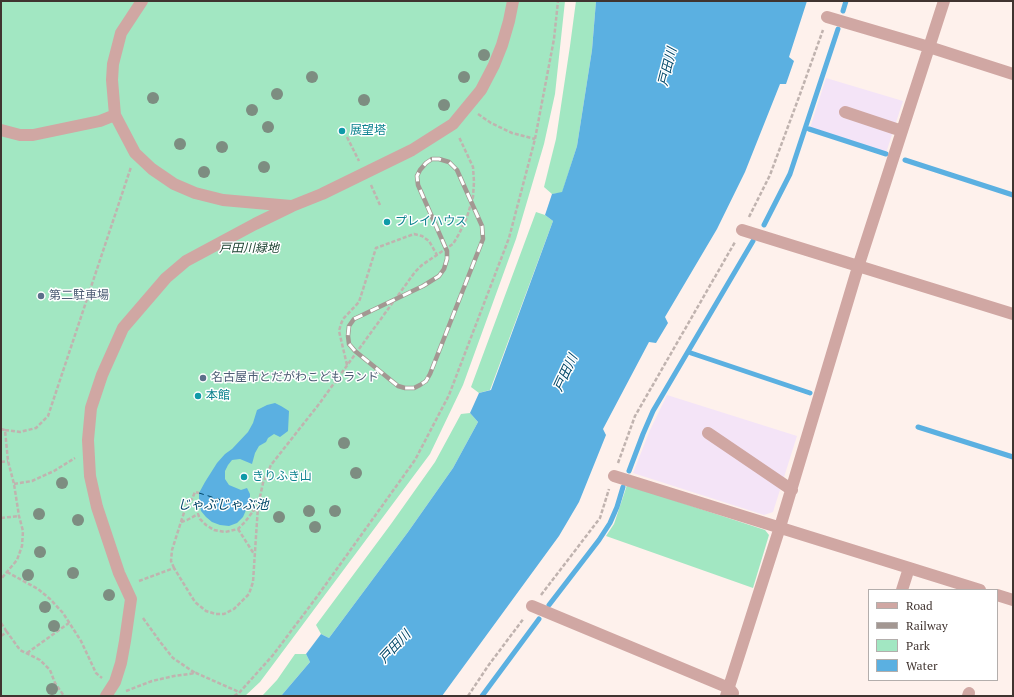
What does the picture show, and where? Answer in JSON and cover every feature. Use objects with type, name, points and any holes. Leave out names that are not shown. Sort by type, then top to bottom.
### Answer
[{"type":"street","points":[[142,1],[121,32],[113,64],[112,80],[115,114],[135,153],[152,169],[174,184],[195,193],[222,200],[292,206]]},
{"type":"street","points":[[108,692],[116,682],[121,663],[131,599],[112,553],[97,507],[90,476],[88,428],[91,408],[102,375],[123,328],[166,278],[186,261],[254,224],[322,194],[412,150],[453,124],[481,90],[494,65],[506,33],[513,1]]},
{"type":"street","points":[[532,606],[730,693],[858,267],[944,1]]},
{"type":"street","points":[[827,17],[929,47],[1013,74]]},
{"type":"street","points":[[844,112],[902,131]]},
{"type":"street","points":[[1,130],[20,135],[33,135],[100,121],[115,114]]},
{"type":"street","points":[[742,230],[1013,314]]},
{"type":"street","points":[[708,433],[792,490]]},
{"type":"street","points":[[614,476],[977,589]]},
{"type":"street","points":[[902,589],[910,568]]},
{"type":"street","points":[[998,595],[1013,600]]},
{"type":"path","points":[[234,696],[273,655],[416,460],[449,396],[509,238],[536,139],[554,40],[558,1]]},
{"type":"path","points":[[468,696],[532,606],[600,518],[635,416],[742,230],[770,176],[827,17]]},
{"type":"path","points":[[468,107],[491,123],[512,133],[536,139]]},
{"type":"path","points":[[199,493],[195,492],[192,499],[188,500],[172,550],[171,560],[174,568],[195,602],[206,611],[216,614],[224,614],[234,609],[248,594],[253,582],[258,506],[264,483],[271,465],[319,404],[415,272],[422,265],[452,244],[459,234],[467,217],[473,197],[473,167],[453,124]]},
{"type":"path","points":[[1,429],[20,432],[36,428],[48,416],[135,153]]},
{"type":"path","points":[[347,365],[339,332],[343,319],[359,302],[376,248],[414,234],[422,236],[429,241],[437,255]]},
{"type":"path","points":[[1,578],[16,560],[22,546],[23,531],[8,461],[5,430]]},
{"type":"path","points":[[14,484],[32,481],[54,471],[88,450]]},
{"type":"path","points":[[1,462],[8,461]]},
{"type":"path","points":[[181,522],[198,514],[200,519],[206,525],[214,530],[225,532],[238,529],[258,506]]},
{"type":"path","points":[[247,508],[254,511]]},
{"type":"path","points":[[1,518],[19,516]]},
{"type":"path","points":[[238,529],[255,555]]},
{"type":"path","points":[[125,586],[174,568]]},
{"type":"path","points":[[1,574],[6,573],[38,589],[63,613],[81,640],[96,673],[106,682],[108,692]]},
{"type":"path","points":[[131,599],[160,643],[173,658],[196,673],[239,692]]},
{"type":"path","points":[[1,623],[20,650],[40,660],[50,670],[55,683],[64,696]]},
{"type":"path","points":[[26,653],[69,623]]},
{"type":"path","points":[[1,636],[7,632]]},
{"type":"path","points":[[124,692],[152,681],[196,673]]},
{"type":"shaded area","points":[[826,78],[903,101],[886,153],[810,128]]},
{"type":"shaded area","points":[[667,395],[797,436],[773,512],[764,515],[633,473],[650,430]]},
{"type":"green space","name":"戸田川緑地","points":[[1,1],[565,1],[555,94],[544,144],[516,239],[463,385],[430,454],[260,682],[245,696],[1,696]]},
{"type":"green space","points":[[576,1],[596,1],[592,50],[577,146],[562,193],[552,194],[544,187],[556,139]]},
{"type":"green space","points":[[536,212],[545,215],[553,221],[490,390],[479,393],[471,387]]},
{"type":"green space","points":[[470,413],[478,422],[453,468],[408,532],[329,638],[321,634],[316,625],[435,462],[461,414]]},
{"type":"green space","points":[[627,485],[765,530],[769,535],[753,588],[606,536],[614,524]]},
{"type":"green space","points":[[295,654],[306,654],[310,662],[281,696],[262,696],[277,680]]},
{"type":"water","name":"戸田川","points":[[596,1],[807,1],[789,57],[794,61],[786,84],[780,84],[745,172],[717,229],[665,317],[668,323],[656,343],[649,342],[603,429],[606,435],[579,502],[559,536],[442,696],[281,696],[310,662],[306,654],[321,634],[329,638],[408,532],[453,468],[478,422],[470,413],[479,393],[491,390],[553,221],[545,215],[552,194],[562,192],[577,146],[592,50]]},
{"type":"water","name":"じゃぶじゃぶ池","points":[[275,403],[289,411],[288,431],[280,437],[274,434],[268,438],[266,442],[259,446],[252,464],[240,459],[232,460],[225,471],[225,479],[229,485],[241,490],[247,488],[250,494],[250,501],[243,517],[237,523],[229,526],[212,522],[201,511],[199,493],[217,463],[248,432],[253,423],[257,410]]},
{"type":"waterway","points":[[843,11],[846,1]]},
{"type":"waterway","points":[[764,225],[790,174],[838,29]]},
{"type":"waterway","points":[[809,129],[886,154]]},
{"type":"waterway","points":[[905,160],[1013,195]]},
{"type":"waterway","points":[[629,471],[653,411],[753,241]]},
{"type":"waterway","points":[[691,353],[810,393]]},
{"type":"waterway","points":[[918,427],[1013,457]]},
{"type":"waterway","points":[[549,605],[599,540],[610,523],[623,487]]},
{"type":"waterway","points":[[482,696],[539,619]]},
{"type":"ferry route","points":[[199,493],[247,508]]},
{"type":"railway","points":[[432,159],[439,159],[449,162],[457,170],[482,226],[483,239],[430,374],[426,381],[420,385],[414,388],[405,388],[398,386],[355,351],[349,344],[349,326],[354,319],[423,286],[439,276],[444,269],[447,259],[447,251],[418,185],[417,176],[426,163],[432,159]]},
{"type":"place","name":"展望塔","points":[[342,131]]},
{"type":"place","name":"プレイハウス","points":[[387,222]]},
{"type":"place","name":"第二駐車場","points":[[41,296]]},
{"type":"place","name":"名古屋市とだがわこどもランド","points":[[203,378]]},
{"type":"place","name":"本館","points":[[198,396]]},
{"type":"place","name":"きりふき山","points":[[244,477]]}]
